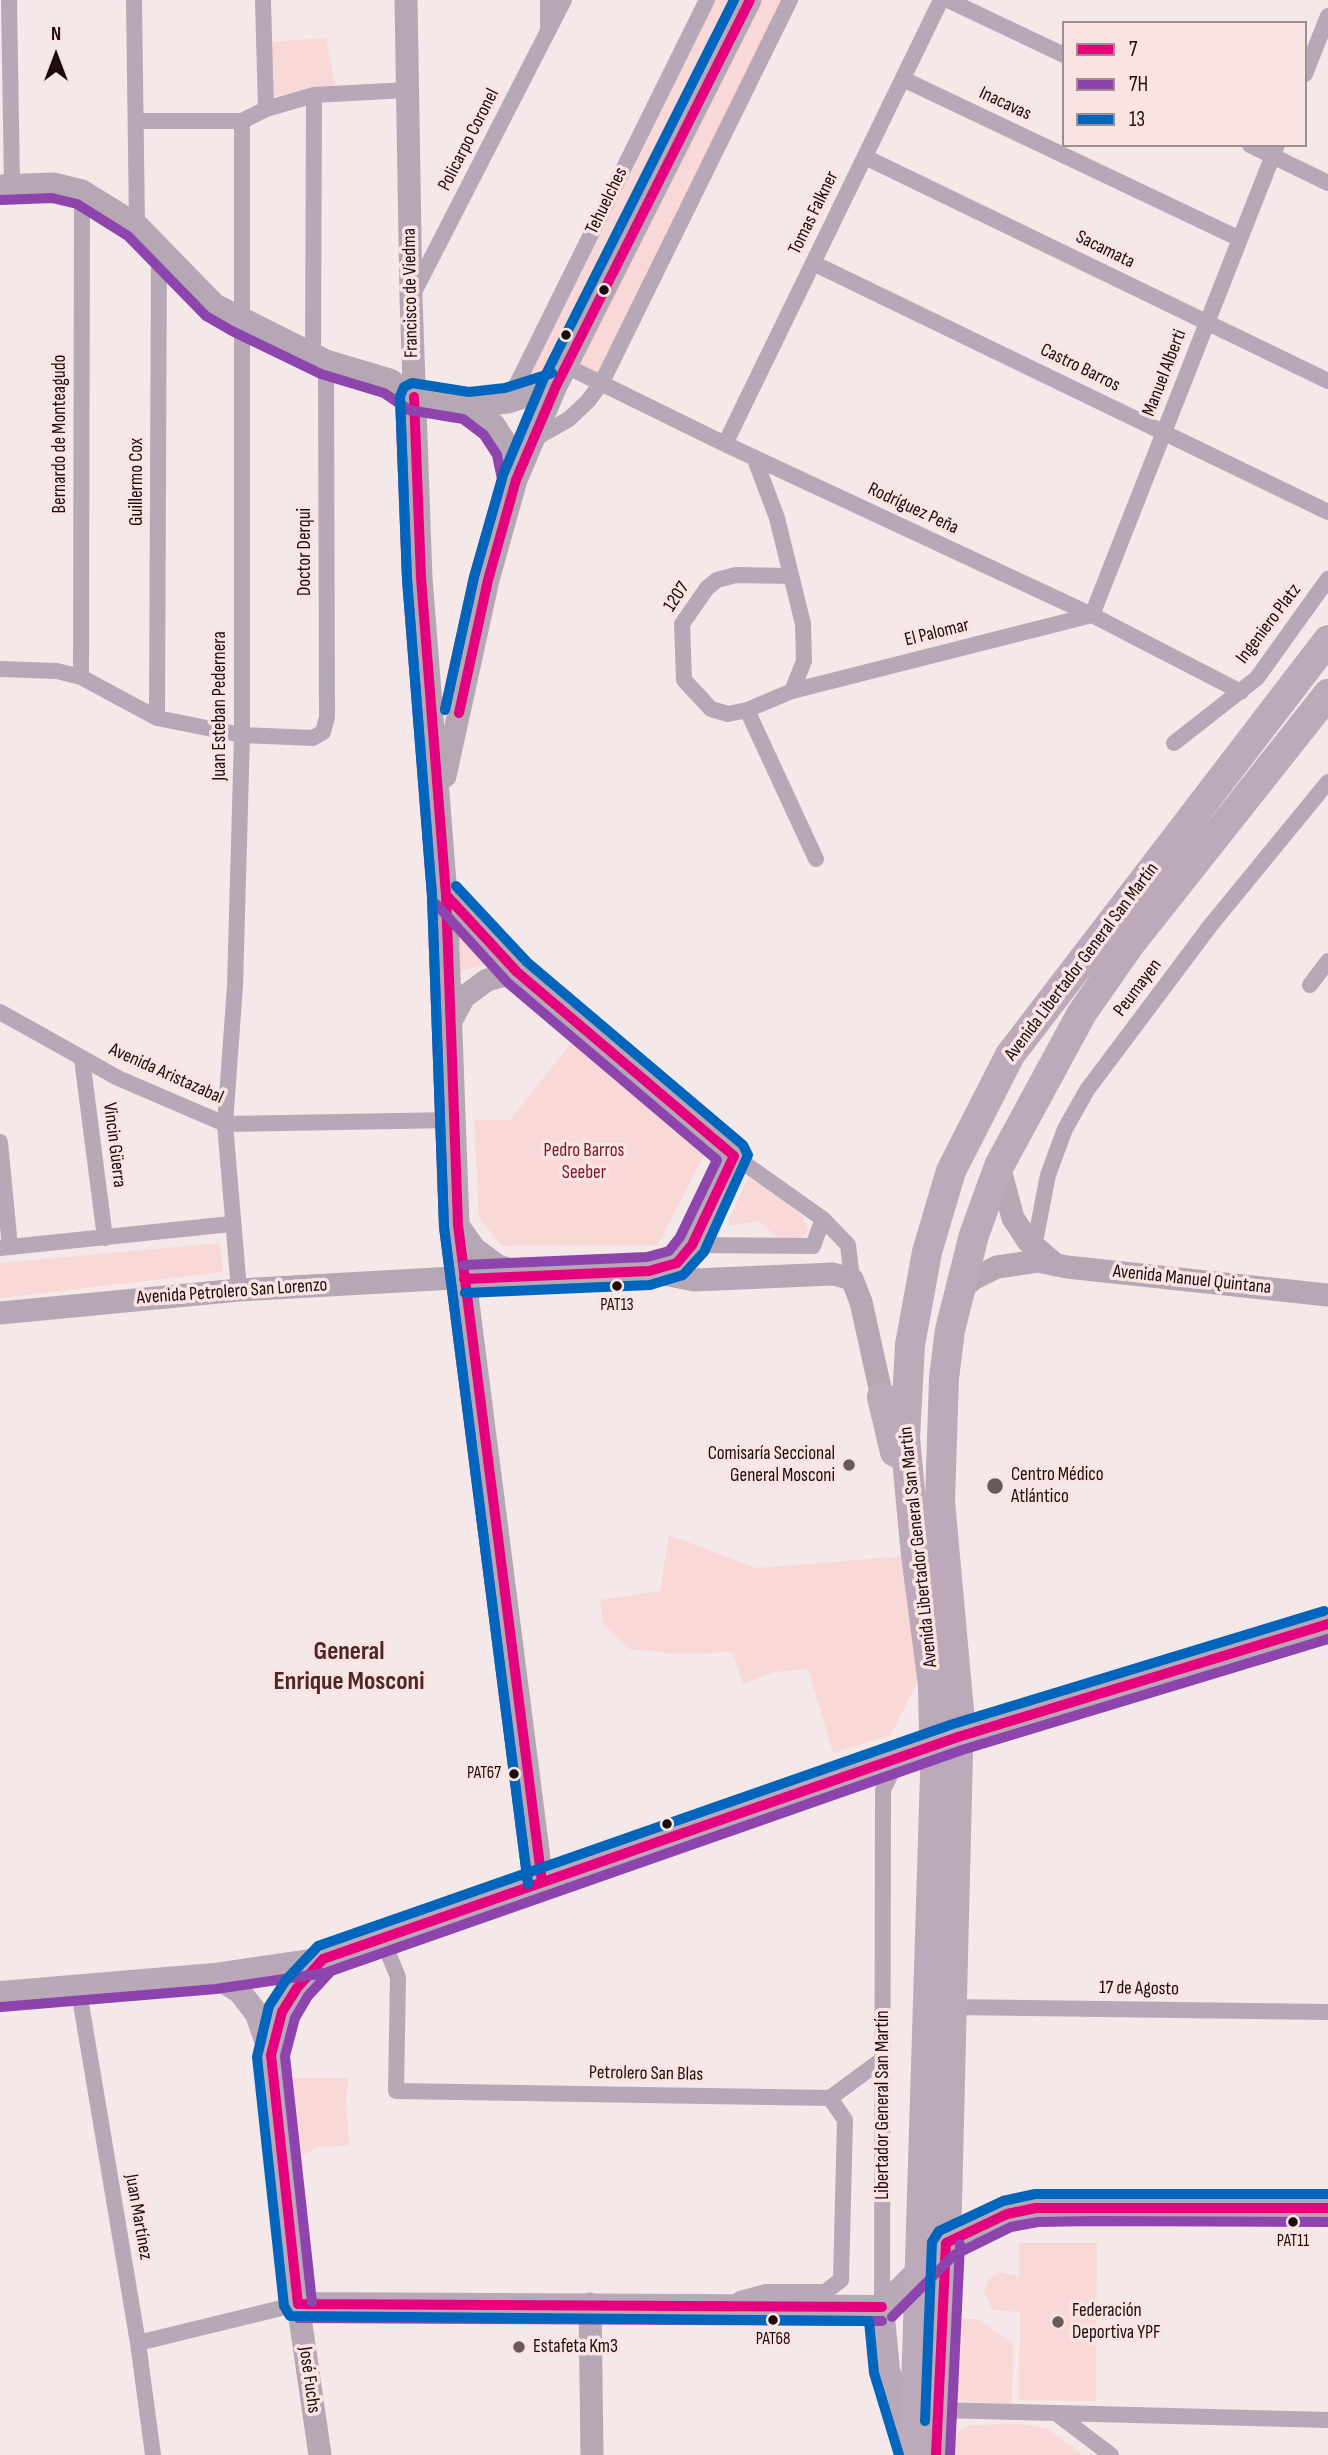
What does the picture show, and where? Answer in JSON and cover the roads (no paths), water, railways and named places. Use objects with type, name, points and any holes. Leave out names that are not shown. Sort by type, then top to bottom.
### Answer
[{"type":"highway","name":"Avenida Libertador General San Martín","points":[[922,2454],[939,2410],[946,2243],[950,2007],[946,1741],[933,1685],[916,1555],[905,1438],[910,1345],[927,1252],[951,1171],[995,1080],[1040,1013],[1328,640]]},
{"type":"highway","name":"Avenida Libertador General San Martín","points":[[922,2454],[920,2268],[946,1741],[959,1710],[940,1501],[940,1447],[944,1378],[959,1291],[974,1235],[999,1166],[1082,1013],[1131,943],[1328,694]]},
{"type":"highway","points":[[882,1397],[916,1555]]},
{"type":"main road","name":"Francisco de Viedma","points":[[406,0],[411,298],[421,578],[446,895],[458,1225],[542,1882]]},
{"type":"main road","points":[[440,800],[488,580],[516,481],[561,376],[750,0]]},
{"type":"main road","points":[[6,185],[54,184],[82,191],[137,225],[215,305],[319,358],[390,380],[414,397],[469,405],[508,402],[561,376]]},
{"type":"main road","points":[[469,405],[494,425],[510,450],[516,481]]},
{"type":"main road","points":[[446,895],[517,972],[734,1156],[692,1245],[677,1263],[649,1271]]},
{"type":"main road","points":[[451,1021],[464,997],[487,980],[517,972]]},
{"type":"main road","points":[[999,1166],[1013,1218],[1034,1247],[1056,1265]]},
{"type":"main road","points":[[458,1225],[475,1249],[498,1266],[525,1274]]},
{"type":"main road","name":"Avenida Manuel Quintana","points":[[959,1291],[973,1279],[997,1267],[1038,1261],[1328,1294]]},
{"type":"main road","points":[[649,1271],[694,1280],[833,1274],[852,1279],[861,1302],[882,1397]]},
{"type":"main road","name":"Avenida Petrolero San Lorenzo","points":[[0,1313],[239,1290],[525,1274],[649,1271]]},
{"type":"main road","points":[[0,1993],[214,1975],[323,1959],[946,1741],[1328,1624]]},
{"type":"main road","name":"José Fuchs","points":[[271,2055],[282,2012],[297,1988],[323,1959]]},
{"type":"main road","name":"José Fuchs","points":[[214,1975],[240,1992],[257,2014],[271,2055],[298,2304],[320,2455]]},
{"type":"main road","points":[[298,2304],[882,2306],[946,2243],[1007,2214],[1036,2208],[1328,2208]]},
{"type":"main road","points":[[590,2304],[592,2455]]},
{"type":"main road","name":"Libertador General San Martín","points":[[882,2306],[888,2370],[922,2454]]},
{"type":"street","points":[[6,185],[9,0]]},
{"type":"street","points":[[134,0],[137,225]]},
{"type":"street","points":[[263,0],[266,108]]},
{"type":"street","points":[[548,0],[548,30]]},
{"type":"street","name":"Policarpo Coronel","points":[[411,298],[564,0]]},
{"type":"street","name":"Tehuelches","points":[[508,402],[707,0]]},
{"type":"street","points":[[534,439],[569,419],[588,401],[602,382],[790,0]]},
{"type":"street","name":"Tomas Falkner","points":[[725,444],[942,0]]},
{"type":"street","points":[[948,0],[1062,54]]},
{"type":"street","points":[[1307,69],[1328,16]]},
{"type":"street","name":"Inacavas","points":[[903,79],[1240,239]]},
{"type":"street","points":[[137,121],[242,121],[266,108],[314,95],[407,90]]},
{"type":"street","name":"Doctor Derqui","points":[[242,735],[313,738],[323,732],[327,717],[314,95]]},
{"type":"street","name":"Juan Esteban Pedernera","points":[[239,1290],[231,1224],[225,1124],[236,986],[242,735],[239,319],[242,121]]},
{"type":"street","points":[[1275,151],[1328,183]]},
{"type":"street","name":"Manuel Alberti","points":[[1092,615],[1275,151]]},
{"type":"street","name":"Sacamata","points":[[865,157],[1328,381]]},
{"type":"street","name":"Bernardo de Monteagudo","points":[[80,677],[82,191]]},
{"type":"street","name":"Guillermo Cox","points":[[157,718],[159,246]]},
{"type":"street","name":"Castro Barros","points":[[813,262],[1328,512]]},
{"type":"street","name":"Rodríguez Peña","points":[[561,376],[602,382],[725,444],[1092,615],[1241,692]]},
{"type":"street","points":[[754,457],[777,519],[803,624],[804,662],[792,691]]},
{"type":"street","name":"1207","points":[[791,576],[736,575],[717,580],[707,587],[682,624],[684,680],[712,709],[728,713],[747,710],[792,691]]},
{"type":"street","name":"Ingeniero Platz","points":[[1174,743],[1256,678],[1328,579]]},
{"type":"street","name":"El Palomar","points":[[792,691],[1092,615]]},
{"type":"street","points":[[0,669],[57,671],[80,677],[157,718],[242,735]]},
{"type":"street","points":[[747,710],[816,859]]},
{"type":"street","name":"Peumayen","points":[[1034,1247],[1048,1175],[1065,1129],[1087,1090],[1210,926],[1328,782]]},
{"type":"street","points":[[1328,961],[1310,985],[1328,977]]},
{"type":"street","name":"Avenida Aristazabal","points":[[0,1012],[82,1059],[225,1124],[455,1120]]},
{"type":"street","name":"Vincin Güerra","points":[[82,1059],[105,1238]]},
{"type":"street","points":[[0,1142],[5,1248],[231,1224]]},
{"type":"street","points":[[734,1156],[823,1219],[848,1245],[852,1279]]},
{"type":"street","points":[[692,1245],[813,1246],[823,1219]]},
{"type":"street","name":"Libertador General San Martín","points":[[882,2306],[883,1790],[898,1758]]},
{"type":"street","name":"Petrolero San Blas","points":[[382,1938],[398,1978],[396,2091],[831,2098]]},
{"type":"street","name":"Juan Martínez","points":[[78,1986],[138,2343],[153,2455]]},
{"type":"street","name":"17 de Agosto","points":[[950,2007],[1328,2012]]},
{"type":"street","points":[[714,2305],[766,2292],[825,2292],[841,2280],[845,2120],[831,2098],[883,2059]]},
{"type":"street","points":[[138,2343],[298,2304]]},
{"type":"street","points":[[939,2410],[1328,2420]]},
{"type":"street","points":[[1057,2414],[1111,2455]]},
{"type":"place","name":"PAT13","points":[[617,1286]]},
{"type":"place","name":"Comisaría Seccional General Mosconi","points":[[849,1465]]},
{"type":"place","name":"Centro Médico Atlántico","points":[[995,1486]]},
{"type":"place","name":"PAT67","points":[[514,1774]]},
{"type":"place","name":"PAT11","points":[[1293,2222]]},
{"type":"place","name":"PAT68","points":[[773,2320]]},
{"type":"place","name":"Federación Deportiva YPF","points":[[1058,2322]]},
{"type":"place","name":"Estafeta Km3","points":[[519,2347]]},
{"type":"district","name":"General Enrique Mosconi","points":[[349,1667]]},
{"type":"park label","name":"Pedro Barros Seeber","points":[[584,1162]]}]
